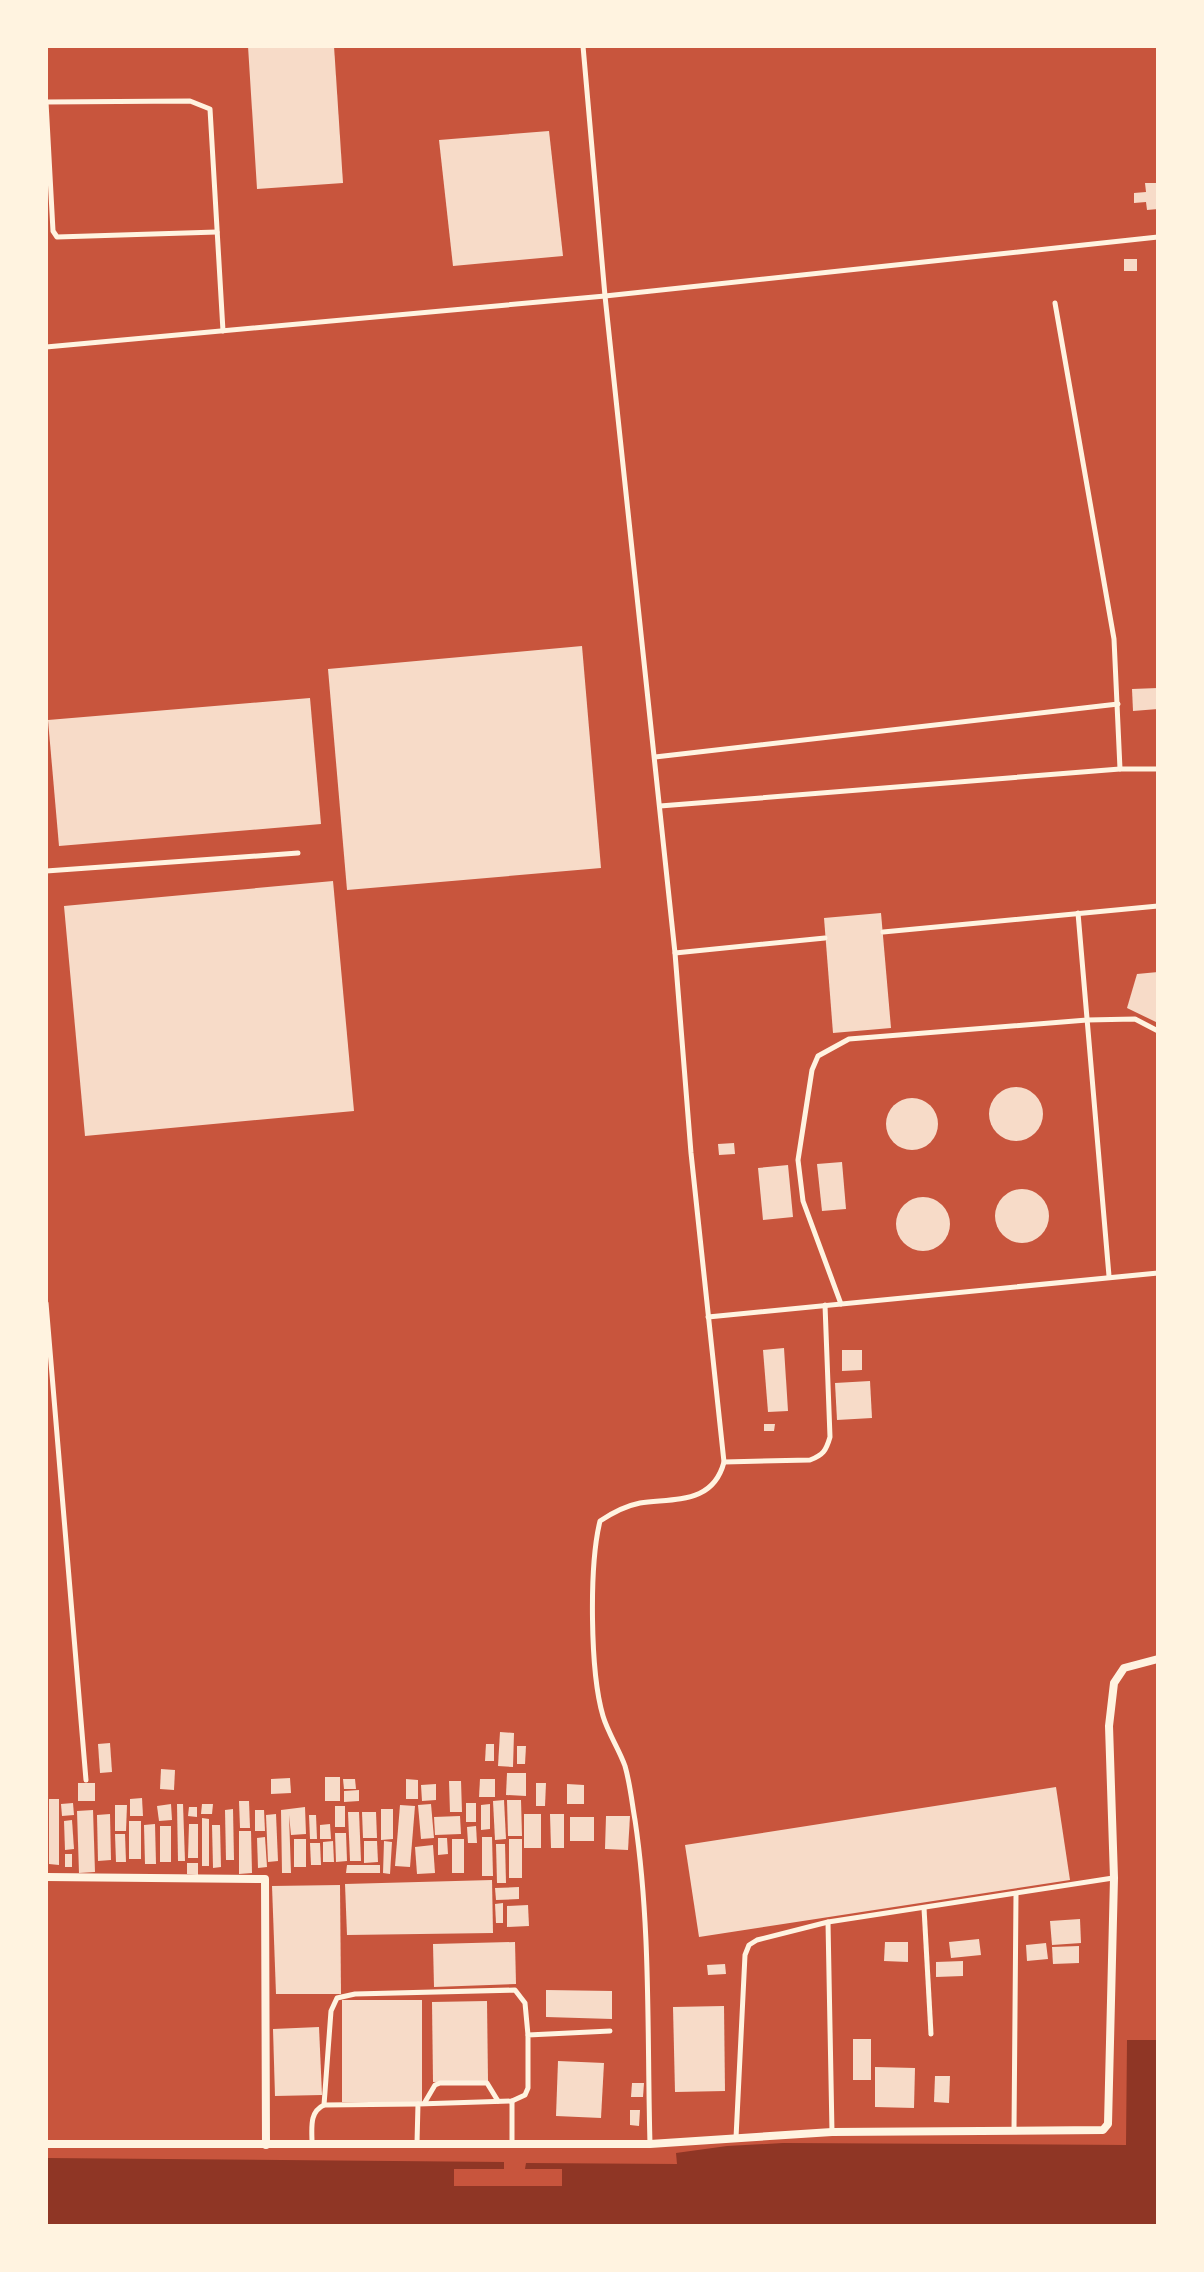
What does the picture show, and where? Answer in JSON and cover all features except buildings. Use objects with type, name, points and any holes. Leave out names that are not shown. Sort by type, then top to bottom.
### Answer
[{"type":"street","points":[[46,2144],[650,2144],[832,2132],[1103,2130],[1108,2124],[1114,1878],[1109,1726],[1114,1683],[1124,1668],[1158,1659]]},
{"type":"street","points":[[46,1877],[265,1879],[266,2145]]},
{"type":"lane","points":[[583,46],[605,296],[655,757],[691,1153],[724,1462],[718,1479],[703,1493],[614,1511],[600,1521],[595,1540],[594,1663],[603,1715],[625,1766],[637,1837],[646,1944],[650,2144]]},
{"type":"lane","points":[[217,232],[59,238],[55,235],[46,102],[190,101],[210,109],[223,331]]},
{"type":"lane","points":[[46,347],[605,296],[1158,237]]},
{"type":"lane","points":[[1055,303],[1114,639],[1120,769]]},
{"type":"lane","points":[[655,757],[1118,704]]},
{"type":"lane","points":[[660,806],[1120,769],[1158,769]]},
{"type":"lane","points":[[46,871],[298,853]]},
{"type":"lane","points":[[883,932],[1158,906]]},
{"type":"lane","points":[[1078,913],[1109,1276]]},
{"type":"lane","points":[[675,953],[825,938]]},
{"type":"lane","points":[[841,1304],[803,1201],[798,1160],[812,1070],[818,1056],[849,1039],[1087,1020],[1135,1019],[1158,1031]]},
{"type":"lane","points":[[708,1317],[1158,1273]]},
{"type":"lane","points":[[46,1303],[86,1780]]},
{"type":"lane","points":[[724,1462],[810,1460],[822,1455],[827,1448],[830,1437],[825,1305]]},
{"type":"lane","points":[[736,2138],[745,1955],[749,1945],[757,1940],[828,1922],[1114,1878]]},
{"type":"lane","points":[[1014,2131],[1016,1894]]},
{"type":"lane","points":[[924,1908],[931,2034]]},
{"type":"lane","points":[[828,1922],[832,2132]]},
{"type":"lane","points":[[312,2143],[313,2117],[317,2108],[324,2105],[512,2101],[525,2095],[528,2088],[528,2035],[525,2003],[515,1990],[347,1995],[337,1998],[331,2011],[324,2105]]},
{"type":"lane","points":[[528,2035],[610,2031]]},
{"type":"lane","points":[[417,2143],[421,2103],[435,2085],[482,2082],[490,2087],[498,2101]]},
{"type":"lane","points":[[512,2101],[512,2143]]},
{"type":"shaded area","points":[[1127,2040],[1158,2040],[1158,2226],[46,2226],[46,2158],[504,2162],[504,2169],[454,2169],[454,2186],[562,2186],[562,2169],[525,2169],[526,2163],[677,2164],[676,2153],[783,2143],[1126,2145]]}]
